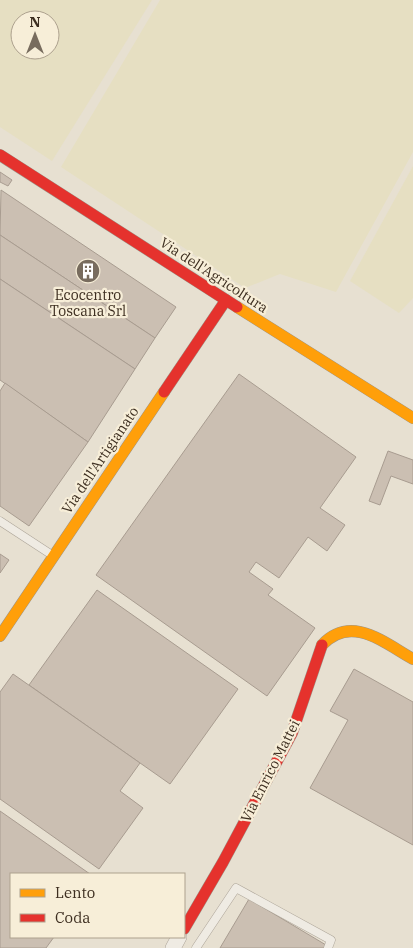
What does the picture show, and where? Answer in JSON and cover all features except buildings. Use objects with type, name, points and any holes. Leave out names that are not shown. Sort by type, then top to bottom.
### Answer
[{"type":"street","name":"Via dell'Agricoltura","points":[[0,155],[413,418]]},
{"type":"street","name":"Via dell'Artigianato","points":[[0,636],[226,300]]},
{"type":"street","name":"Via Enrico Mattei","points":[[185,927],[223,862],[292,733],[321,646],[327,637],[347,629],[360,631],[413,659]]},
{"type":"lane","points":[[0,521],[54,556]]},
{"type":"lane","points":[[196,948],[236,888],[331,940],[328,948]]},
{"type":"shaded area","points":[[0,0],[152,0],[52,161],[0,127]]},
{"type":"shaded area","points":[[160,0],[413,0],[413,152],[336,292],[280,274],[245,288],[61,167]]},
{"type":"shaded area","points":[[413,166],[413,298],[399,313],[350,281]]},
{"type":"traffic: slow","points":[[237,307],[413,418]]},
{"type":"traffic: slow","points":[[0,636],[164,392]]},
{"type":"traffic: slow","points":[[322,645],[333,636],[344,632],[356,631],[379,639],[413,659]]},
{"type":"traffic: jam","points":[[0,155],[237,307]]},
{"type":"traffic: jam","points":[[164,392],[226,300]]},
{"type":"traffic: jam","points":[[185,927],[223,862],[292,733],[322,645]]},
{"type":"place","name":"Ecocentro Toscana Srl","points":[[88,271]]}]
